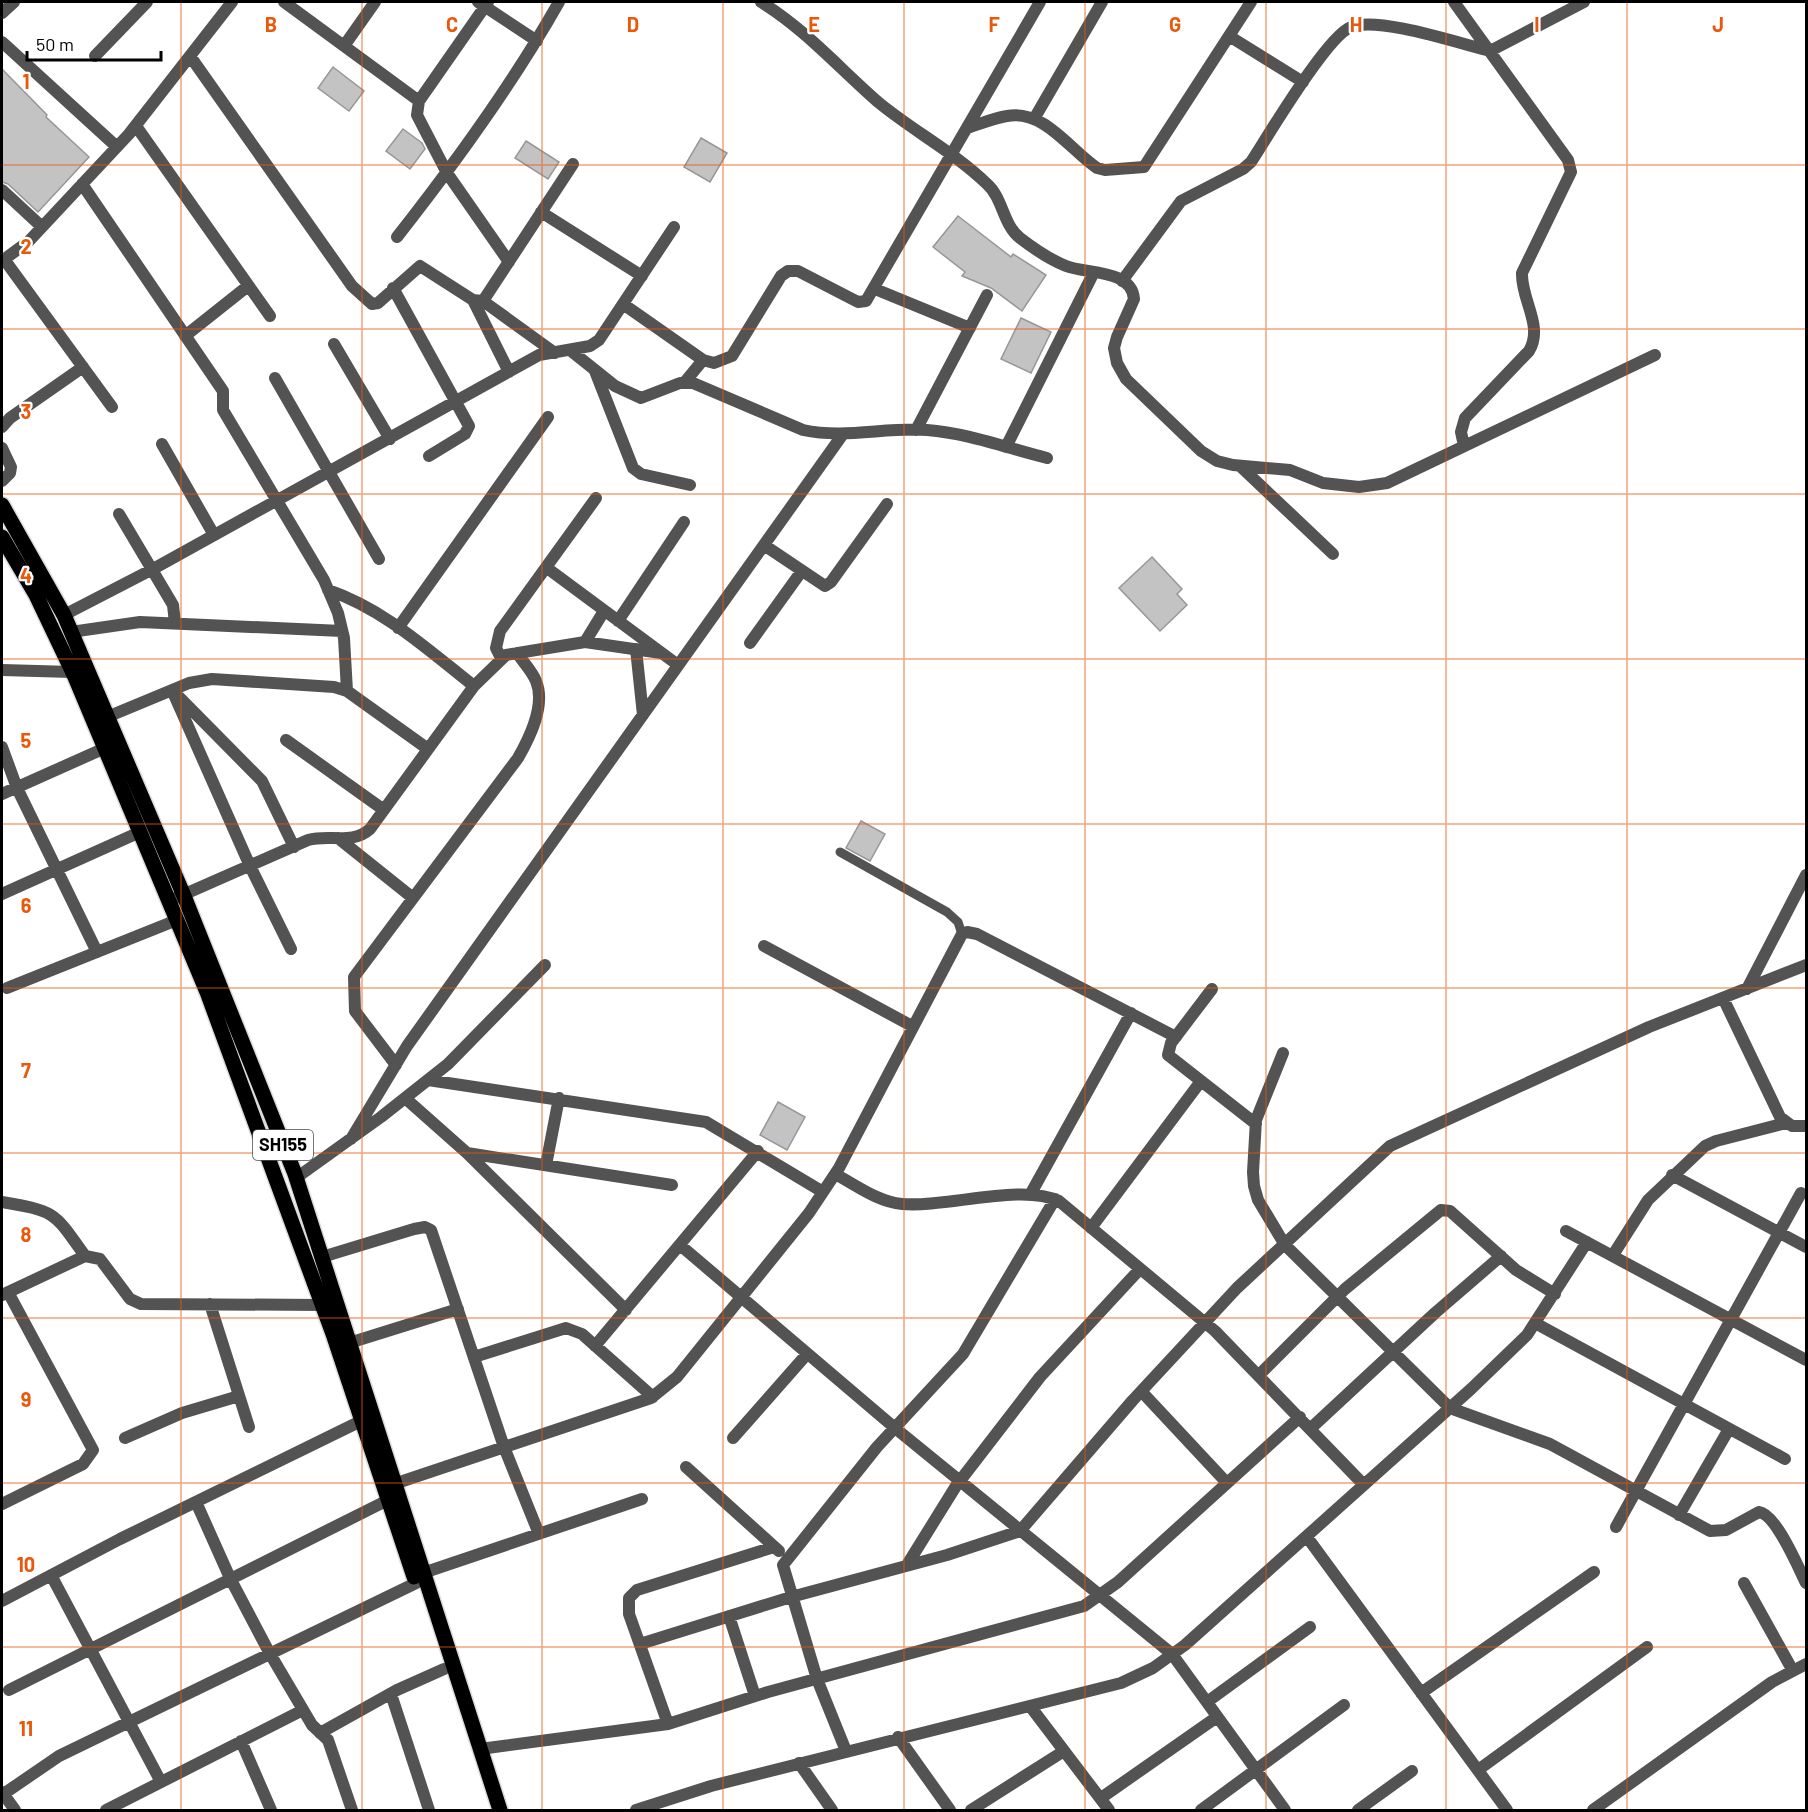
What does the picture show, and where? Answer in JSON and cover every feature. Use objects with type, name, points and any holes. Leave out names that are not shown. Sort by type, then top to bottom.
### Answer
[{"type":"main road","name":"SH155","points":[[2,505],[71,632],[184,896],[296,1178],[394,1484],[444,1669],[487,1788],[500,1810]]},
{"type":"main road","name":"SH155","points":[[2,537],[36,595],[72,672],[207,992],[363,1420],[388,1500],[420,1578],[480,1749],[490,1810]]},
{"type":"street","points":[[2,13],[14,2]]},
{"type":"street","points":[[94,56],[147,2]]},
{"type":"street","points":[[112,407],[3,260],[42,227],[136,126],[232,2]]},
{"type":"street","points":[[284,2],[419,101]]},
{"type":"street","points":[[344,46],[375,2]]},
{"type":"street","points":[[397,237],[447,173],[537,42],[559,2]]},
{"type":"street","points":[[761,2],[800,28],[879,102],[952,154],[989,185],[1018,237],[1063,265],[1079,271],[1113,276],[1134,293],[1134,299],[1114,348],[1117,363],[1126,379],[1201,451],[1217,461],[1240,466],[1290,470],[1323,483],[1359,487],[1387,483],[1655,355]]},
{"type":"street","points":[[623,304],[703,360],[714,363],[732,356],[781,276],[789,271],[798,271],[858,302],[866,301],[1040,2]]},
{"type":"street","points":[[1034,119],[1102,2]]},
{"type":"street","points":[[967,128],[1008,116],[1034,119],[1097,168],[1105,170],[1144,166],[1251,2]]},
{"type":"street","points":[[1455,2],[1568,160],[1572,172],[1522,273],[1522,284],[1536,331],[1535,341],[1529,351],[1465,418],[1461,432],[1464,446]]},
{"type":"street","points":[[1122,281],[1181,201],[1243,169],[1251,162],[1303,82],[1342,34],[1352,26],[1389,26],[1491,51],[1584,2]]},
{"type":"street","points":[[509,262],[447,173],[417,116],[419,101],[483,3],[537,42]]},
{"type":"street","points":[[1229,36],[1303,82]]},
{"type":"street","points":[[2,42],[117,147]]},
{"type":"street","points":[[190,56],[352,286],[372,304],[378,303],[420,266],[478,301],[555,353]]},
{"type":"street","points":[[136,126],[270,316]]},
{"type":"street","points":[[478,301],[509,262],[573,164]]},
{"type":"street","points":[[82,184],[223,391],[223,410],[328,590],[342,631],[347,691]]},
{"type":"street","points":[[2,190],[42,227]]},
{"type":"street","points":[[541,212],[642,276]]},
{"type":"street","points":[[63,615],[328,474],[539,356],[590,346],[599,340],[674,227]]},
{"type":"street","points":[[1006,447],[1094,272]]},
{"type":"street","points":[[185,336],[248,286]]},
{"type":"street","points":[[393,288],[469,426],[468,430],[429,456]]},
{"type":"street","points":[[875,289],[969,328]]},
{"type":"street","points":[[916,430],[987,295]]},
{"type":"street","points":[[478,301],[509,372]]},
{"type":"street","points":[[334,344],[390,439]]},
{"type":"street","points":[[570,350],[615,386],[641,398],[684,383],[693,383],[803,430],[843,434],[916,430],[953,433],[1047,458]]},
{"type":"street","points":[[684,383],[703,360]]},
{"type":"street","points":[[2,427],[9,418],[83,367]]},
{"type":"street","points":[[595,369],[633,468],[641,474],[690,486]]},
{"type":"street","points":[[275,378],[328,474],[379,559]]},
{"type":"street","points":[[398,628],[548,417]]},
{"type":"street","points":[[351,1139],[396,1065],[843,434]]},
{"type":"street","points":[[162,444],[214,535]]},
{"type":"street","points":[[2,448],[11,467],[10,473],[2,481]]},
{"type":"street","points":[[1240,466],[1334,554]]},
{"type":"street","points":[[501,658],[496,648],[500,631],[596,498]]},
{"type":"street","points":[[764,545],[818,584],[825,586],[831,582],[887,504]]},
{"type":"street","points":[[119,514],[173,605],[175,623]]},
{"type":"street","points":[[618,621],[684,522]]},
{"type":"street","points":[[547,568],[678,665]]},
{"type":"street","points":[[750,643],[801,572]]},
{"type":"street","points":[[328,590],[361,603],[474,686]]},
{"type":"street","points":[[585,642],[604,611]]},
{"type":"street","points":[[71,632],[140,622],[342,631]]},
{"type":"street","points":[[169,901],[318,837],[356,839],[362,836],[384,810],[474,686],[501,658],[517,653],[585,642],[661,653]]},
{"type":"street","points":[[636,649],[643,715]]},
{"type":"street","points":[[396,1065],[355,1011],[354,977],[518,758],[529,740],[535,725],[538,686],[517,653]]},
{"type":"street","points":[[2,670],[72,672]]},
{"type":"street","points":[[107,717],[189,683],[212,679],[334,687],[347,691],[428,749]]},
{"type":"street","points":[[172,690],[262,781],[294,846]]},
{"type":"street","points":[[172,690],[250,866],[291,949]]},
{"type":"street","points":[[286,740],[384,810]]},
{"type":"street","points":[[2,747],[17,788],[97,952]]},
{"type":"street","points":[[2,794],[105,748]]},
{"type":"street","points":[[2,894],[140,832]]},
{"type":"street","points":[[338,838],[413,898]]},
{"type":"street","points":[[1747,989],[1806,875]]},
{"type":"street","points":[[7,988],[177,920]]},
{"type":"street","points":[[394,1484],[653,1397],[677,1377],[809,1213],[835,1174],[962,934],[967,932],[977,934],[1176,1037]]},
{"type":"street","points":[[765,946],[912,1026]]},
{"type":"street","points":[[296,1178],[351,1139],[448,1064],[545,965]]},
{"type":"street","points":[[640,1644],[1020,1531],[1237,1288],[1390,1146],[1649,1027],[1806,965]]},
{"type":"street","points":[[1212,989],[1176,1037],[1168,1054],[1256,1124]]},
{"type":"street","points":[[1723,998],[1780,1117],[1792,1126],[1806,1126]]},
{"type":"street","points":[[1030,1195],[1131,1013]]},
{"type":"street","points":[[1283,1053],[1263,1100],[1256,1124],[1254,1186],[1285,1245],[1450,1408],[1550,1444],[1696,1525],[1716,1532],[1760,1512],[1765,1512],[1775,1523],[1806,1583]]},
{"type":"street","points":[[428,1080],[706,1122],[758,1151],[823,1192]]},
{"type":"street","points":[[1091,1228],[1201,1081]]},
{"type":"street","points":[[405,1098],[467,1153],[626,1310]]},
{"type":"street","points":[[546,1165],[559,1098]]},
{"type":"street","points":[[1613,1256],[1648,1200],[1705,1146],[1716,1141],[1786,1123]]},
{"type":"street","points":[[595,1346],[758,1151]]},
{"type":"street","points":[[467,1153],[672,1185]]},
{"type":"street","points":[[835,1174],[875,1196],[904,1204],[1030,1195],[1055,1200],[1205,1323],[1259,1375],[1364,1485]]},
{"type":"street","points":[[1672,1175],[1806,1247]]},
{"type":"street","points":[[1616,1527],[1729,1318],[1801,1192]]},
{"type":"street","points":[[846,1751],[818,1679],[783,1571],[786,1558],[895,1428],[963,1354],[1055,1200]]},
{"type":"street","points":[[2,1202],[49,1212],[62,1224],[85,1256]]},
{"type":"street","points":[[1259,1375],[1337,1297],[1441,1210],[1450,1211],[1516,1270],[1555,1294]]},
{"type":"street","points":[[321,1257],[425,1227],[435,1236],[504,1447],[538,1534]]},
{"type":"street","points":[[1566,1231],[1806,1360]]},
{"type":"street","points":[[636,1810],[711,1786],[898,1737],[1121,1683],[1153,1668],[1307,1537],[1527,1335],[1587,1242]]},
{"type":"street","points":[[680,1245],[895,1428],[1172,1654],[1285,1810]]},
{"type":"street","points":[[2,1504],[83,1464],[93,1450],[4,1293],[85,1256],[100,1259],[134,1303],[322,1305]]},
{"type":"street","points":[[1310,1429],[1501,1256]]},
{"type":"street","points":[[907,1565],[960,1480],[1040,1377],[1140,1269]]},
{"type":"street","points":[[210,1304],[249,1426]]},
{"type":"street","points":[[349,1343],[458,1310]]},
{"type":"street","points":[[1535,1323],[1785,1459]]},
{"type":"street","points":[[474,1357],[566,1328],[582,1334],[653,1397]]},
{"type":"street","points":[[733,1438],[807,1354]]},
{"type":"street","points":[[1142,1392],[1227,1483]]},
{"type":"street","points":[[125,1438],[182,1413],[239,1396]]},
{"type":"street","points":[[480,1749],[668,1724],[754,1696],[1062,1614],[1101,1596],[1300,1417]]},
{"type":"street","points":[[2,1600],[363,1420]]},
{"type":"street","points":[[1679,1515],[1729,1429]]},
{"type":"street","points":[[686,1467],[786,1558]]},
{"type":"street","points":[[15,1810],[2,1794],[59,1756],[420,1578],[538,1534],[642,1499]]},
{"type":"street","points":[[9,1690],[388,1500]]},
{"type":"street","points":[[196,1502],[230,1578],[269,1652],[303,1710],[332,1748],[352,1810]]},
{"type":"street","points":[[1307,1537],[1507,1810]]},
{"type":"street","points":[[668,1724],[627,1605],[629,1598],[637,1590],[774,1547]]},
{"type":"street","points":[[1421,1693],[1594,1572]]},
{"type":"street","points":[[51,1575],[92,1648],[161,1782]]},
{"type":"street","points":[[1744,1583],[1793,1671]]},
{"type":"street","points":[[729,1616],[754,1696]]},
{"type":"street","points":[[1207,1702],[1310,1627]]},
{"type":"street","points":[[1478,1770],[1647,1647]]},
{"type":"street","points":[[1593,1810],[1678,1747],[1772,1682],[1806,1664]]},
{"type":"street","points":[[320,1733],[391,1694],[444,1669]]},
{"type":"street","points":[[391,1694],[429,1810]]},
{"type":"street","points":[[1209,1808],[1344,1705]]},
{"type":"street","points":[[1030,1706],[1109,1810]]},
{"type":"street","points":[[106,1810],[303,1710]]},
{"type":"street","points":[[1101,1798],[1217,1717]]},
{"type":"street","points":[[898,1737],[950,1810]]},
{"type":"street","points":[[241,1741],[271,1810]]},
{"type":"street","points":[[971,1810],[1065,1751]]},
{"type":"street","points":[[799,1763],[832,1810]]},
{"type":"street","points":[[1358,1810],[1412,1771]]},
{"type":"street","points":[[988,1800],[996,1810]]},
{"type":"lane","points":[[840,852],[947,912],[958,922],[962,934]]},
{"type":"building","points":[[333,67],[364,91],[349,111],[318,88]]},
{"type":"building","points":[[2,69],[47,115],[46,117],[89,157],[38,212],[8,184],[2,182]]},
{"type":"building","points":[[403,129],[422,143],[425,149],[410,169],[386,151]]},
{"type":"building","points":[[701,138],[727,153],[710,182],[684,167]]},
{"type":"building","points":[[526,141],[559,162],[548,179],[515,158]]},
{"type":"building","points":[[958,216],[1011,257],[1013,254],[1046,275],[1022,311],[991,288],[962,276],[965,272],[933,247]]},
{"type":"building","points":[[1021,318],[1051,332],[1031,373],[1001,359]]},
{"type":"building","points":[[1152,557],[1182,589],[1177,594],[1187,605],[1160,631],[1119,588]]},
{"type":"building","points":[[861,821],[885,834],[870,861],[846,848]]},
{"type":"building","points":[[778,1102],[805,1117],[787,1150],[760,1135]]}]
